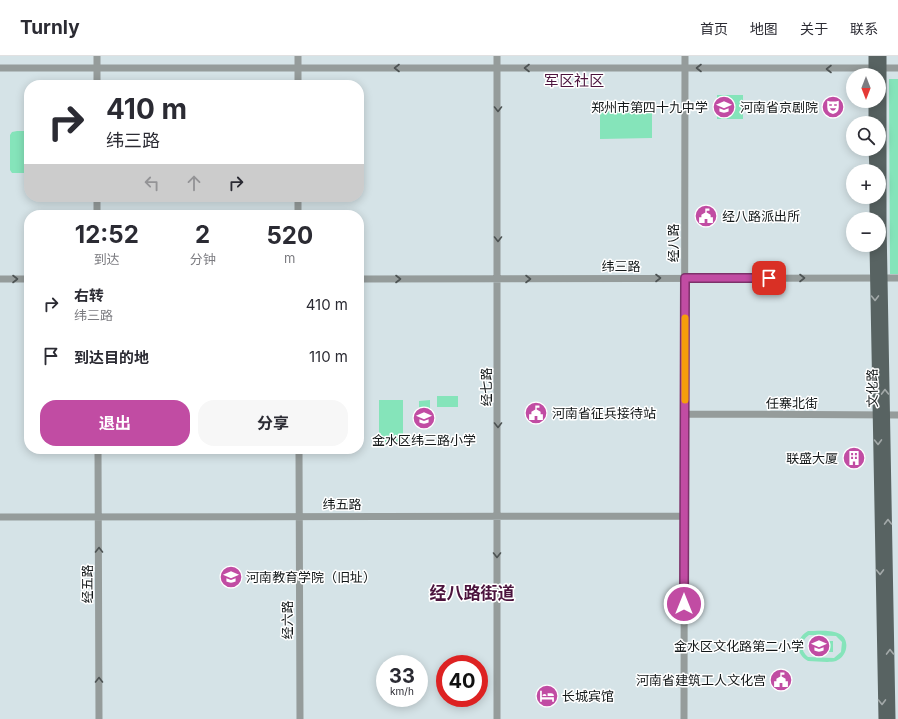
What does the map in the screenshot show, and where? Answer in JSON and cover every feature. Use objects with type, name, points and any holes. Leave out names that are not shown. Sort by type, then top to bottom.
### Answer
[{"type":"main road","name":"文化路","points":[[873,56],[875,68]]},
{"type":"main road","name":"文化路","points":[[877,68],[882,56]]},
{"type":"main road","name":"文化路","points":[[877,108],[881,415],[883,719]]},
{"type":"main road","name":"文化路","points":[[875,252],[879,278]]},
{"type":"main road","name":"文化路","points":[[881,415],[891,719]]},
{"type":"street","points":[[97,56],[97,80]]},
{"type":"street","points":[[298,56],[298,80]]},
{"type":"street","name":"经七路","points":[[497,56],[497,719]]},
{"type":"street","name":"经八路","points":[[684,719],[685,56]]},
{"type":"street","points":[[0,68],[685,68],[846,71]]},
{"type":"street","points":[[886,70],[898,68]]},
{"type":"street","name":"纬三路","points":[[364,279],[898,278]]},
{"type":"street","points":[[0,279],[24,279]]},
{"type":"street","name":"任寨北街","points":[[685,414],[898,415]]},
{"type":"street","name":"经五路","points":[[98,454],[99,719]]},
{"type":"street","name":"经六路","points":[[299,454],[300,719]]},
{"type":"street","name":"纬五路","points":[[0,517],[685,516]]},
{"type":"green space","points":[[889,79],[898,79],[898,274],[890,274]]},
{"type":"green space","points":[[717,95],[743,95],[743,119],[717,119]]},
{"type":"green space","points":[[600,111],[652,111],[652,138],[600,139]]},
{"type":"green space","points":[[24,131],[24,173],[12,173],[10,170],[10,135],[12,132]]},
{"type":"green space","points":[[437,396],[458,396],[458,407],[437,407]]},
{"type":"green space","points":[[379,400],[403,400],[403,443],[379,443]]},
{"type":"green space","points":[[430,400],[430,419],[419,419],[419,401]]},
{"type":"green space","points":[[808,631],[827,631],[839,634],[844,637],[846,642],[845,653],[836,661],[808,661],[801,654],[798,646],[804,634]],"holes":[[[809,635],[836,636],[842,642],[841,652],[834,658],[808,657],[802,649],[804,640]]]},
{"type":"green space","points":[[812,641],[833,641],[833,652],[812,652]]},
{"type":"slow traffic","points":[[685,318],[685,400]]},
{"type":"place","name":"郑州市第四十九中学","points":[[724,107]]},
{"type":"place","name":"河南省京剧院","points":[[833,107]]},
{"type":"place","name":"经八路派出所","points":[[706,216]]},
{"type":"place","name":"河南省征兵接待站","points":[[536,413]]},
{"type":"place","name":"金水区纬三路小学","points":[[424,418]]},
{"type":"place","name":"联盛大厦","points":[[854,458]]},
{"type":"place","name":"河南教育学院（旧址）","points":[[231,577]]},
{"type":"place","name":"金水区文化路第二小学","points":[[819,646]]},
{"type":"place","name":"河南省建筑工人文化宫","points":[[781,680]]},
{"type":"place","name":"长城宾馆","points":[[547,696]]},
{"type":"district","name":"军区社区","points":[[574,81]]},
{"type":"district","name":"经八路街道","points":[[472,593]]},
{"type":"route","points":[[684,604],[685,278],[769,278]]}]
